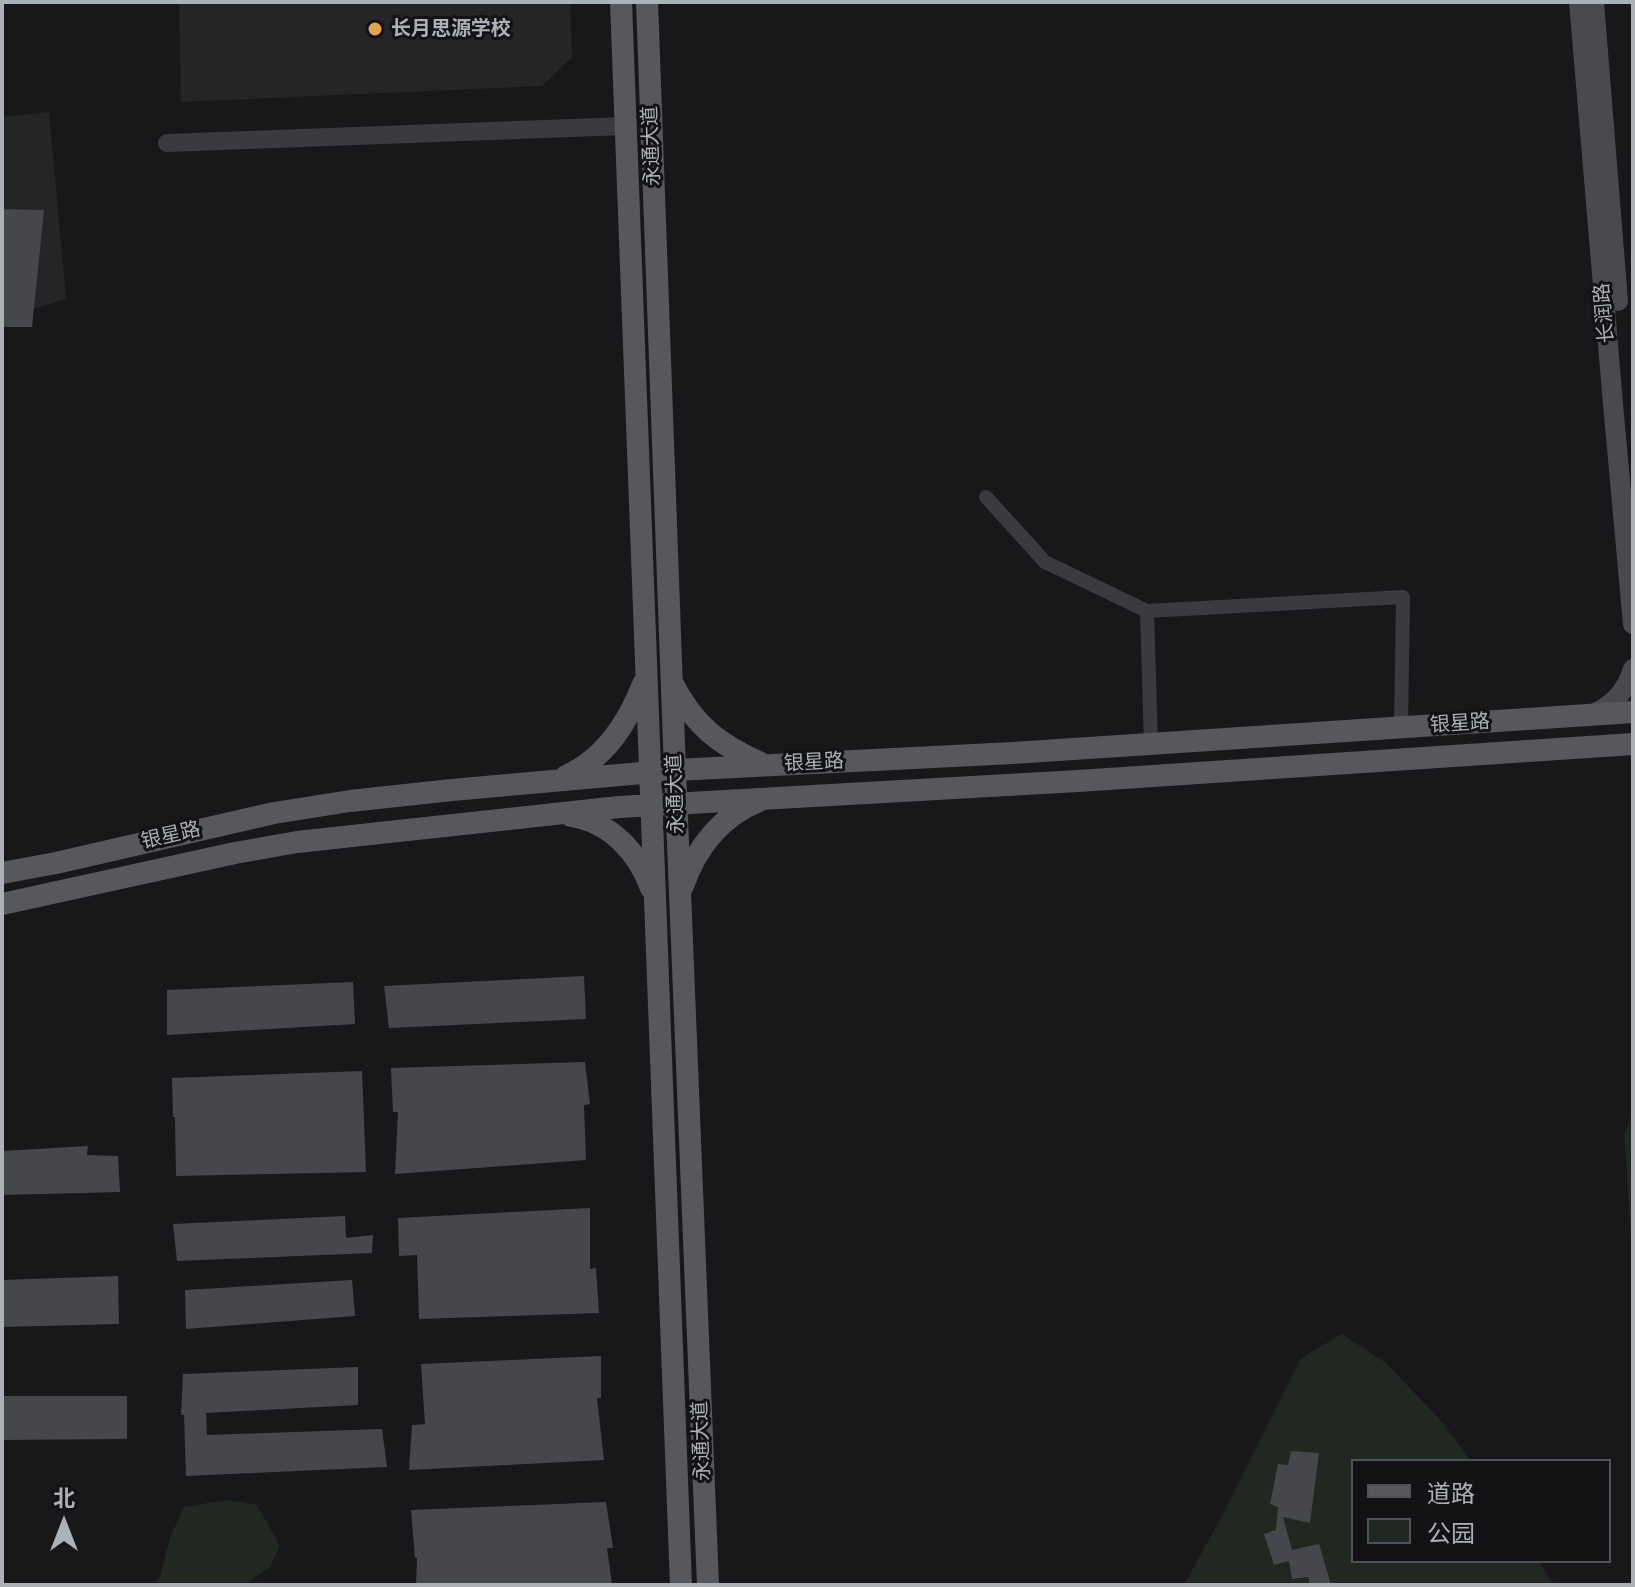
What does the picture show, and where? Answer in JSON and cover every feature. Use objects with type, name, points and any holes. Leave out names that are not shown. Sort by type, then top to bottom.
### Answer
[{"type":"main road","name":"永通大道","points":[[621,2],[681,1585]]},
{"type":"main road","name":"永通大道","points":[[647,2],[708,1585]]},
{"type":"main road","name":"长润路","points":[[1579,2],[1633,624]]},
{"type":"main road","name":"长润路","points":[[1594,2],[1633,476]]},
{"type":"main road","points":[[1593,714],[1613,704],[1633,669]]},
{"type":"main road","points":[[556,780],[588,765],[614,739],[646,678]]},
{"type":"main road","points":[[672,680],[682,701],[708,733],[724,745],[766,765]]},
{"type":"main road","name":"银星路","points":[[2,873],[274,813],[350,801],[556,780],[675,770],[1151,744],[1633,712]]},
{"type":"main road","name":"银星路","points":[[2,904],[297,842],[554,813],[676,802],[1078,781],[1633,744]]},
{"type":"main road","points":[[680,894],[696,855],[708,839],[733,814],[766,798]]},
{"type":"main road","points":[[554,813],[577,817],[608,829],[620,839],[642,868],[654,896]]},
{"type":"street","points":[[167,143],[625,126]]},
{"type":"street","points":[[986,497],[1045,562],[1147,611],[1403,597],[1401,728]]},
{"type":"street","points":[[1147,611],[1151,744]]},
{"type":"shaded area","name":"长月思源学校","points":[[179,2],[570,2],[572,57],[542,86],[181,102]]},
{"type":"shaded area","points":[[49,112],[66,299],[2,318],[2,117]]},
{"type":"green space","points":[[1633,1114],[1633,1267],[1624,1134]]},
{"type":"green space","points":[[1342,1334],[1386,1363],[1445,1425],[1469,1459],[1351,1459],[1351,1563],[1539,1563],[1554,1585],[1184,1585],[1301,1358]]},
{"type":"green space","points":[[226,1500],[257,1505],[280,1546],[270,1567],[244,1585],[154,1585],[184,1507]]},
{"type":"building","points":[[2,209],[44,210],[32,327],[2,327]]},
{"type":"building","points":[[584,976],[586,1019],[389,1028],[384,986]]},
{"type":"building","points":[[353,982],[355,1024],[167,1035],[167,990]]},
{"type":"building","points":[[585,1062],[590,1104],[584,1105],[586,1160],[395,1174],[398,1112],[393,1112],[391,1068]]},
{"type":"building","points":[[362,1071],[366,1172],[176,1176],[172,1078]]},
{"type":"building","points":[[88,1146],[87,1155],[118,1156],[120,1192],[2,1195],[2,1151]]},
{"type":"building","points":[[590,1208],[590,1269],[596,1268],[599,1313],[419,1319],[417,1255],[399,1256],[398,1218]]},
{"type":"building","points":[[345,1216],[346,1238],[373,1235],[372,1253],[177,1261],[173,1224]]},
{"type":"building","points":[[118,1276],[119,1324],[2,1327],[2,1280]]},
{"type":"building","points":[[352,1280],[355,1316],[186,1329],[185,1290]]},
{"type":"building","points":[[601,1356],[601,1398],[597,1398],[604,1460],[409,1470],[412,1425],[425,1424],[421,1364]]},
{"type":"building","points":[[358,1367],[358,1405],[206,1413],[207,1435],[382,1429],[387,1467],[186,1476],[184,1415],[181,1415],[183,1374]]},
{"type":"building","points":[[2,1396],[127,1396],[127,1439],[2,1440]]},
{"type":"building","points":[[1291,1451],[1319,1453],[1310,1523],[1283,1517],[1292,1550],[1319,1544],[1331,1585],[1310,1585],[1308,1577],[1292,1579],[1289,1561],[1274,1565],[1264,1534],[1276,1530],[1278,1507],[1270,1504],[1278,1464],[1288,1465]]},
{"type":"building","points":[[606,1502],[613,1548],[607,1548],[612,1585],[416,1585],[417,1558],[411,1510]]},
{"type":"place","name":"长月思源学校","points":[[375,29]]}]
